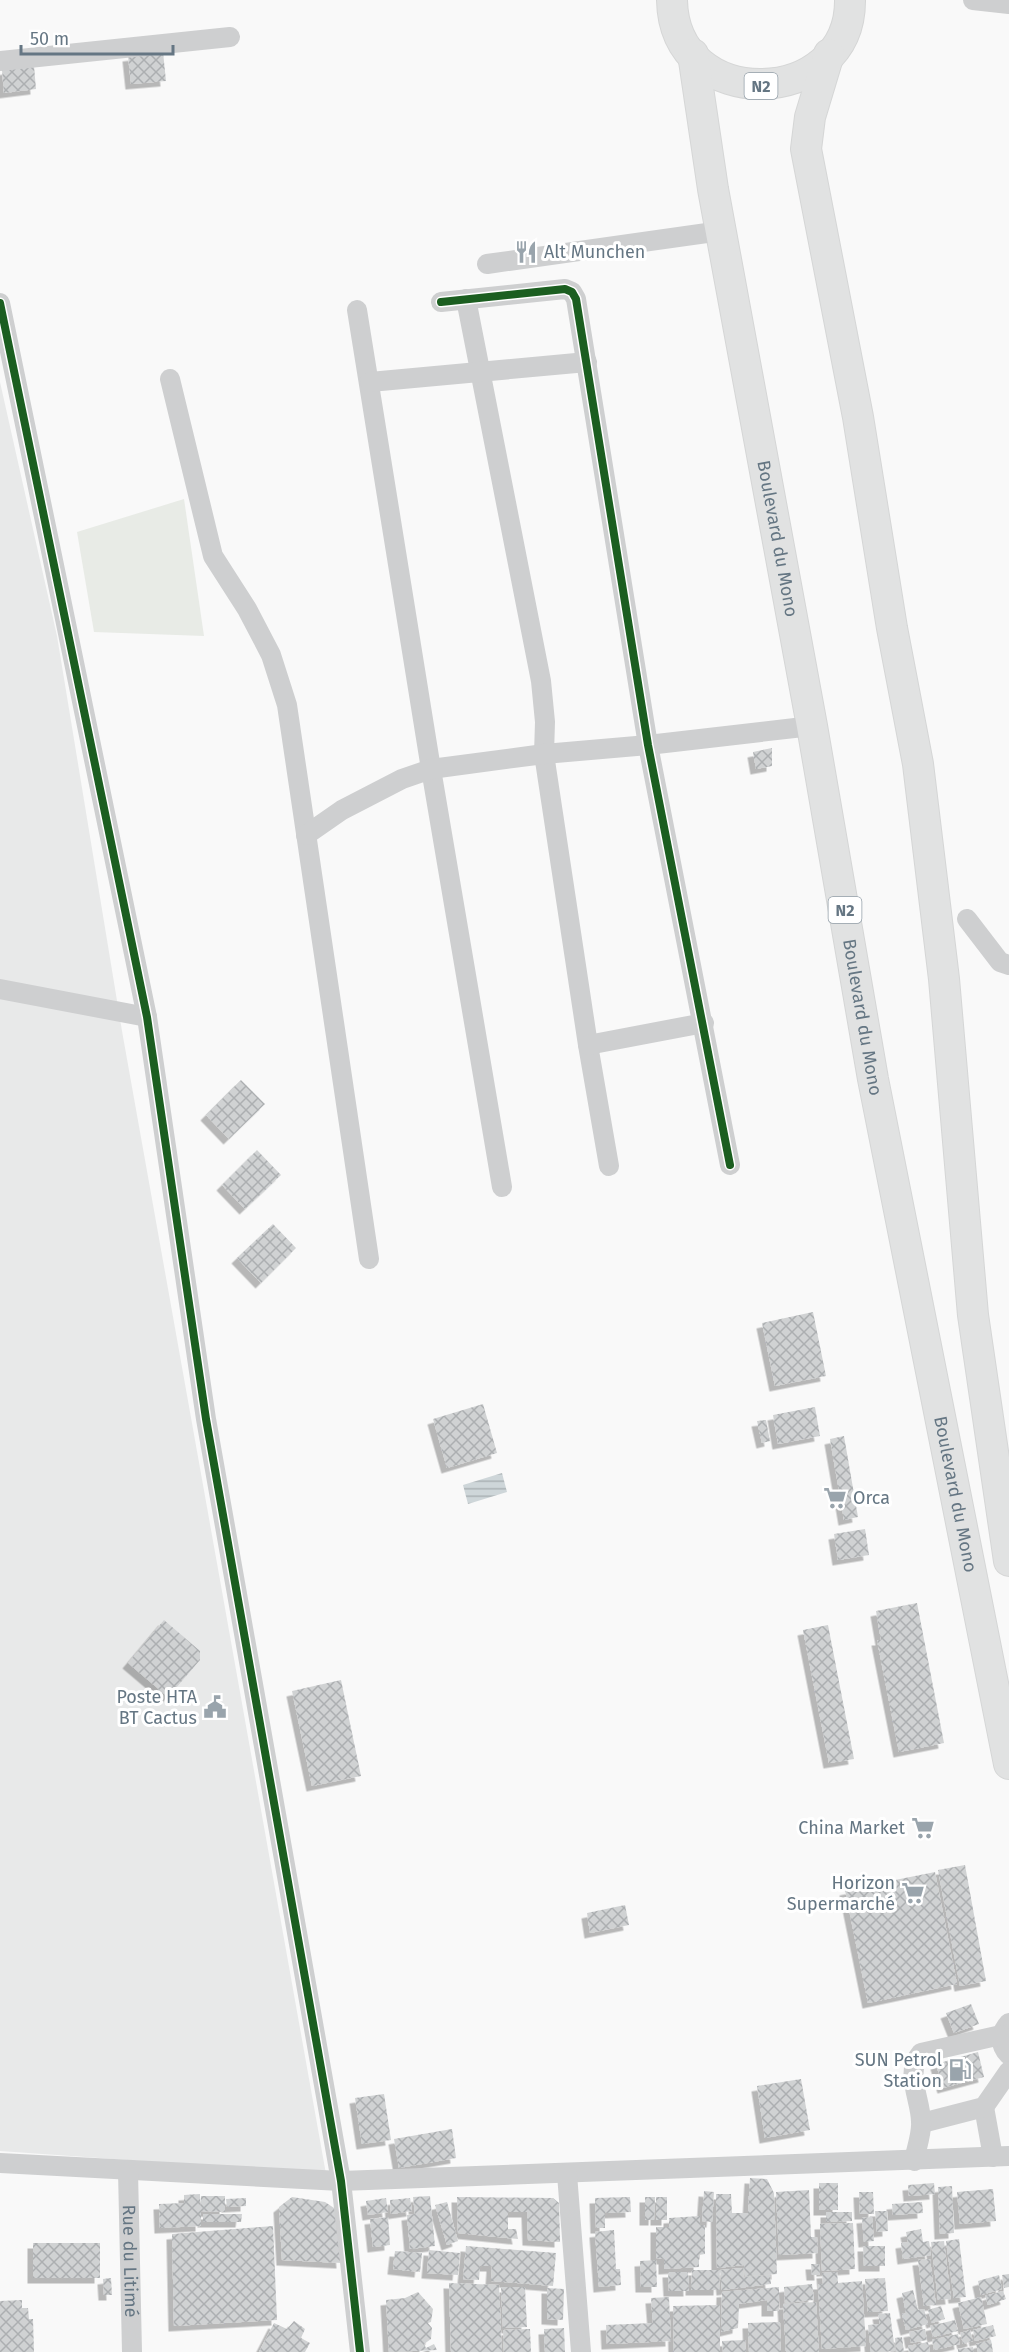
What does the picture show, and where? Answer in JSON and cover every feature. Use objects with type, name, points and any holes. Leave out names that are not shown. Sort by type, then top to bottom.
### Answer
[{"type":"highway","name":"N2","points":[[671,1],[678,32],[693,54],[717,74],[745,84],[761,86],[783,82],[805,74],[829,54],[836,47],[846,27],[850,0]]},
{"type":"highway","name":"Boulevard du Mono","points":[[693,54],[721,231],[812,726],[873,1079],[1009,1764]]},
{"type":"highway","name":"N2","points":[[829,54],[810,117],[806,149],[858,417],[892,627],[918,764],[944,980],[973,1315],[1009,1561]]},
{"type":"street","points":[[973,0],[1009,4]]},
{"type":"street","points":[[0,61],[230,37]]},
{"type":"street","points":[[487,264],[721,231]]},
{"type":"street","points":[[441,302],[565,289],[572,292],[576,299],[648,746],[730,1165]]},
{"type":"street","points":[[466,299],[541,681],[545,722],[544,754],[588,1045],[609,1166]]},
{"type":"street","points":[[0,303],[147,1017],[206,1419],[341,2181],[360,2352]]},
{"type":"street","points":[[357,310],[431,769],[502,1187]]},
{"type":"street","points":[[370,382],[587,362]]},
{"type":"street","points":[[170,379],[213,556],[247,609],[271,656],[287,705],[313,894],[369,1259]]},
{"type":"street","points":[[306,835],[342,810],[402,779],[431,769],[544,754],[648,746],[812,726]]},
{"type":"street","points":[[967,920],[999,962],[1009,965]]},
{"type":"street","points":[[0,989],[147,1017]]},
{"type":"street","points":[[588,1045],[704,1023]]},
{"type":"street","points":[[914,2161],[922,2123],[912,2070],[914,2060],[921,2053],[1005,2029],[1002,2044],[1009,2055]]},
{"type":"street","points":[[922,2123],[984,2108],[1009,2071]]},
{"type":"street","points":[[0,2163],[341,2181],[1001,2157],[984,2108]]},
{"type":"street","name":"Rue du Litimé","points":[[128,2171],[132,2352]]},
{"type":"street","points":[[567,2174],[580,2352]]},
{"type":"shaded area","points":[[0,382],[57,636],[122,1031],[326,2174],[0,2151]]},
{"type":"shaded area","points":[[184,499],[204,636],[94,632],[77,532]]},
{"type":"shaded area","points":[[502,1473],[507,1492],[468,1504],[463,1485]]},
{"type":"building","points":[[163,52],[166,81],[131,84],[128,56]]},
{"type":"building","points":[[34,66],[36,89],[4,93],[2,70]]},
{"type":"building","points":[[772,748],[772,766],[756,769],[753,752]]},
{"type":"building","points":[[241,1080],[265,1104],[229,1139],[206,1115]]},
{"type":"building","points":[[257,1150],[281,1175],[245,1209],[222,1185]]},
{"type":"building","points":[[273,1224],[296,1248],[261,1283],[237,1258]]},
{"type":"building","points":[[813,1312],[826,1376],[775,1386],[762,1323]]},
{"type":"building","points":[[483,1404],[497,1453],[447,1468],[433,1419]]},
{"type":"building","points":[[815,1407],[820,1436],[778,1444],[773,1415]]},
{"type":"building","points":[[766,1420],[770,1441],[762,1443],[757,1421]]},
{"type":"building","points":[[844,1436],[858,1517],[844,1520],[830,1439]]},
{"type":"building","points":[[865,1529],[869,1555],[838,1560],[834,1534]]},
{"type":"building","points":[[917,1603],[944,1743],[899,1752],[877,1640],[881,1640],[876,1611]]},
{"type":"building","points":[[164,1620],[200,1651],[200,1660],[168,1697],[128,1663]]},
{"type":"building","points":[[828,1625],[854,1759],[829,1763],[803,1630]]},
{"type":"building","points":[[341,1680],[361,1776],[312,1786],[292,1691]]},
{"type":"building","points":[[965,1865],[986,1981],[960,1986],[938,1870]]},
{"type":"building","points":[[935,1872],[957,1984],[868,2003],[845,1890]]},
{"type":"building","points":[[625,1905],[629,1925],[590,1933],[587,1913]]},
{"type":"building","points":[[971,2004],[979,2024],[954,2033],[946,2013]]},
{"type":"building","name":"SUN Petrol Station","points":[[978,2052],[984,2077],[943,2088],[936,2064]]},
{"type":"building","points":[[801,2079],[810,2130],[765,2138],[757,2086]]},
{"type":"building","points":[[384,2094],[391,2140],[362,2144],[355,2098]]},
{"type":"building","points":[[452,2129],[456,2158],[399,2168],[394,2139]]},
{"type":"building","points":[[750,2178],[767,2179],[774,2193],[777,2274],[745,2276],[744,2265],[717,2268],[716,2194],[731,2194],[732,2213],[748,2213]]},
{"type":"building","points":[[819,2183],[838,2183],[838,2210],[819,2210]]},
{"type":"building","points":[[934,2183],[935,2194],[909,2196],[908,2185]]},
{"type":"building","points":[[952,2186],[954,2233],[940,2234],[938,2187]]},
{"type":"building","points":[[993,2189],[996,2221],[960,2224],[957,2192]]},
{"type":"building","points":[[809,2190],[811,2237],[817,2237],[818,2253],[779,2255],[776,2192]]},
{"type":"building","points":[[704,2191],[714,2192],[712,2222],[702,2221]]},
{"type":"building","points":[[859,2192],[873,2192],[874,2214],[860,2214]]},
{"type":"building","points":[[200,2194],[200,2209],[201,2196],[225,2196],[225,2212],[201,2211],[201,2226],[160,2228],[159,2204],[184,2203],[184,2195]]},
{"type":"building","points":[[430,2196],[435,2246],[410,2249],[407,2215],[415,2214],[413,2197]]},
{"type":"building","points":[[292,2197],[325,2202],[337,2210],[342,2263],[282,2260],[279,2207]]},
{"type":"building","points":[[457,2197],[553,2198],[559,2203],[560,2242],[528,2240],[527,2212],[508,2212],[508,2229],[516,2229],[518,2239],[458,2233]]},
{"type":"building","points":[[630,2197],[631,2212],[606,2213],[605,2205],[605,2228],[596,2228],[595,2198]]},
{"type":"building","points":[[645,2197],[655,2197],[654,2220],[645,2220]]},
{"type":"building","points":[[656,2197],[667,2197],[667,2220],[656,2220]]},
{"type":"building","points":[[246,2198],[246,2206],[227,2207],[226,2199]]},
{"type":"building","points":[[386,2198],[388,2212],[368,2215],[366,2201]]},
{"type":"building","points":[[410,2198],[412,2211],[391,2214],[390,2200]]},
{"type":"building","points":[[447,2202],[458,2241],[447,2245],[435,2205]]},
{"type":"building","points":[[922,2202],[923,2213],[893,2215],[892,2204]]},
{"type":"building","points":[[875,2211],[887,2211],[888,2231],[877,2232]]},
{"type":"building","points":[[826,2212],[852,2212],[852,2221],[826,2222]]},
{"type":"building","points":[[203,2214],[242,2214],[241,2222],[203,2222]]},
{"type":"building","points":[[700,2216],[700,2225],[705,2225],[705,2254],[699,2255],[699,2267],[664,2269],[664,2259],[656,2258],[656,2227],[669,2227],[669,2218]]},
{"type":"building","points":[[388,2217],[390,2245],[373,2247],[370,2219]]},
{"type":"building","points":[[872,2217],[874,2241],[864,2242],[862,2218]]},
{"type":"building","points":[[853,2223],[855,2269],[822,2271],[820,2224]]},
{"type":"building","points":[[273,2226],[277,2320],[174,2326],[172,2234]]},
{"type":"building","points":[[921,2229],[923,2242],[929,2241],[931,2255],[903,2259],[901,2243],[908,2242],[906,2232]]},
{"type":"building","points":[[614,2230],[616,2269],[620,2269],[621,2285],[599,2287],[595,2232]]},
{"type":"building","points":[[959,2239],[966,2297],[954,2298],[946,2241]]},
{"type":"building","points":[[944,2241],[951,2299],[938,2300],[931,2242]]},
{"type":"building","points":[[33,2243],[100,2243],[100,2278],[33,2278]]},
{"type":"building","points":[[466,2246],[556,2253],[553,2286],[491,2281],[492,2266],[480,2266],[479,2280],[463,2279]]},
{"type":"building","points":[[863,2246],[885,2246],[885,2266],[864,2266]]},
{"type":"building","points":[[429,2250],[460,2253],[458,2275],[427,2273]]},
{"type":"building","points":[[395,2251],[422,2253],[420,2272],[393,2269]]},
{"type":"building","points":[[930,2259],[936,2305],[924,2306],[918,2260]]},
{"type":"building","points":[[656,2260],[657,2287],[641,2287],[640,2261]]},
{"type":"building","points":[[811,2264],[819,2264],[820,2275],[812,2275]]},
{"type":"building","points":[[743,2268],[744,2277],[770,2275],[771,2284],[722,2290],[720,2270]]},
{"type":"building","points":[[692,2270],[720,2270],[719,2290],[691,2290]]},
{"type":"building","points":[[668,2272],[688,2272],[689,2291],[669,2291]]},
{"type":"building","points":[[837,2272],[838,2283],[862,2281],[866,2346],[822,2349],[818,2284],[823,2284],[822,2273]]},
{"type":"building","points":[[1009,2274],[1009,2287],[1004,2288],[1002,2275]]},
{"type":"building","points":[[999,2275],[1002,2289],[981,2295],[978,2281]]},
{"type":"building","points":[[111,2278],[112,2295],[104,2295],[103,2279]]},
{"type":"building","points":[[885,2278],[888,2311],[868,2312],[865,2279]]},
{"type":"building","points":[[449,2283],[499,2285],[502,2352],[451,2352]]},
{"type":"building","points":[[812,2284],[814,2300],[785,2303],[784,2287]]},
{"type":"building","points":[[501,2287],[525,2287],[527,2327],[503,2328]]},
{"type":"building","points":[[779,2287],[779,2311],[767,2311],[767,2300],[739,2304],[738,2328],[721,2332],[722,2292]]},
{"type":"building","points":[[547,2288],[564,2289],[563,2320],[547,2319]]},
{"type":"building","points":[[913,2290],[918,2310],[924,2309],[928,2324],[906,2330],[902,2314],[906,2313],[902,2293]]},
{"type":"building","points":[[1003,2291],[1006,2299],[988,2305],[985,2296]]},
{"type":"building","points":[[418,2292],[433,2309],[431,2322],[428,2323],[432,2328],[431,2339],[424,2344],[426,2348],[434,2344],[437,2350],[389,2352],[386,2300],[405,2298]]},
{"type":"building","points":[[669,2297],[671,2341],[607,2344],[606,2325],[653,2323],[651,2298]]},
{"type":"building","points":[[981,2297],[987,2324],[964,2329],[958,2303]]},
{"type":"building","points":[[22,2300],[22,2308],[28,2308],[29,2319],[33,2319],[34,2352],[0,2352],[0,2301]]},
{"type":"building","points":[[816,2302],[819,2352],[803,2352],[802,2334],[802,2352],[786,2352],[783,2304]]},
{"type":"building","points":[[720,2305],[720,2352],[674,2352],[673,2306]]},
{"type":"building","points":[[941,2306],[945,2319],[932,2323],[928,2310]]},
{"type":"building","points":[[890,2313],[895,2351],[871,2352],[868,2325],[880,2324],[878,2314]]},
{"type":"building","points":[[955,2320],[958,2331],[933,2337],[930,2326]]},
{"type":"building","points":[[294,2321],[305,2329],[301,2338],[310,2343],[305,2352],[259,2352],[274,2323],[287,2329]]},
{"type":"building","points":[[780,2322],[781,2352],[749,2352],[748,2323]]},
{"type":"building","points":[[993,2325],[996,2336],[975,2341],[973,2330]]},
{"type":"building","points":[[564,2328],[565,2352],[545,2352],[544,2329]]},
{"type":"building","points":[[530,2329],[531,2352],[504,2352],[503,2330]]},
{"type":"building","points":[[925,2329],[927,2340],[911,2343],[909,2332]]},
{"type":"building","points":[[970,2330],[973,2341],[963,2344],[960,2333]]},
{"type":"building","points":[[958,2334],[960,2344],[934,2350],[932,2340]]},
{"type":"building","points":[[902,2337],[904,2352],[896,2352],[895,2338]]},
{"type":"building","points":[[745,2340],[746,2352],[723,2352],[722,2341]]},
{"type":"building","points":[[991,2340],[993,2352],[978,2352],[976,2344]]},
{"type":"building","points":[[928,2342],[930,2352],[909,2352],[908,2346]]},
{"type":"building","points":[[973,2347],[974,2352],[958,2352],[958,2349]]},
{"type":"cycle path","points":[[441,302],[565,289],[572,292],[576,299],[648,745],[730,1165]]},
{"type":"cycle path","points":[[0,303],[147,1017],[206,1419],[341,2181],[360,2352]]},
{"type":"place","name":"Alt Munchen","points":[[526,252]]},
{"type":"place","name":"Orca","points":[[835,1498]]},
{"type":"place","name":"Poste HTA BT Cactus","points":[[215,1707]]},
{"type":"place","name":"China Market","points":[[923,1828]]},
{"type":"place","name":"Horizon Supermarché","points":[[913,1893]]},
{"type":"place","name":"SUN Petrol Station","points":[[960,2070]]}]
